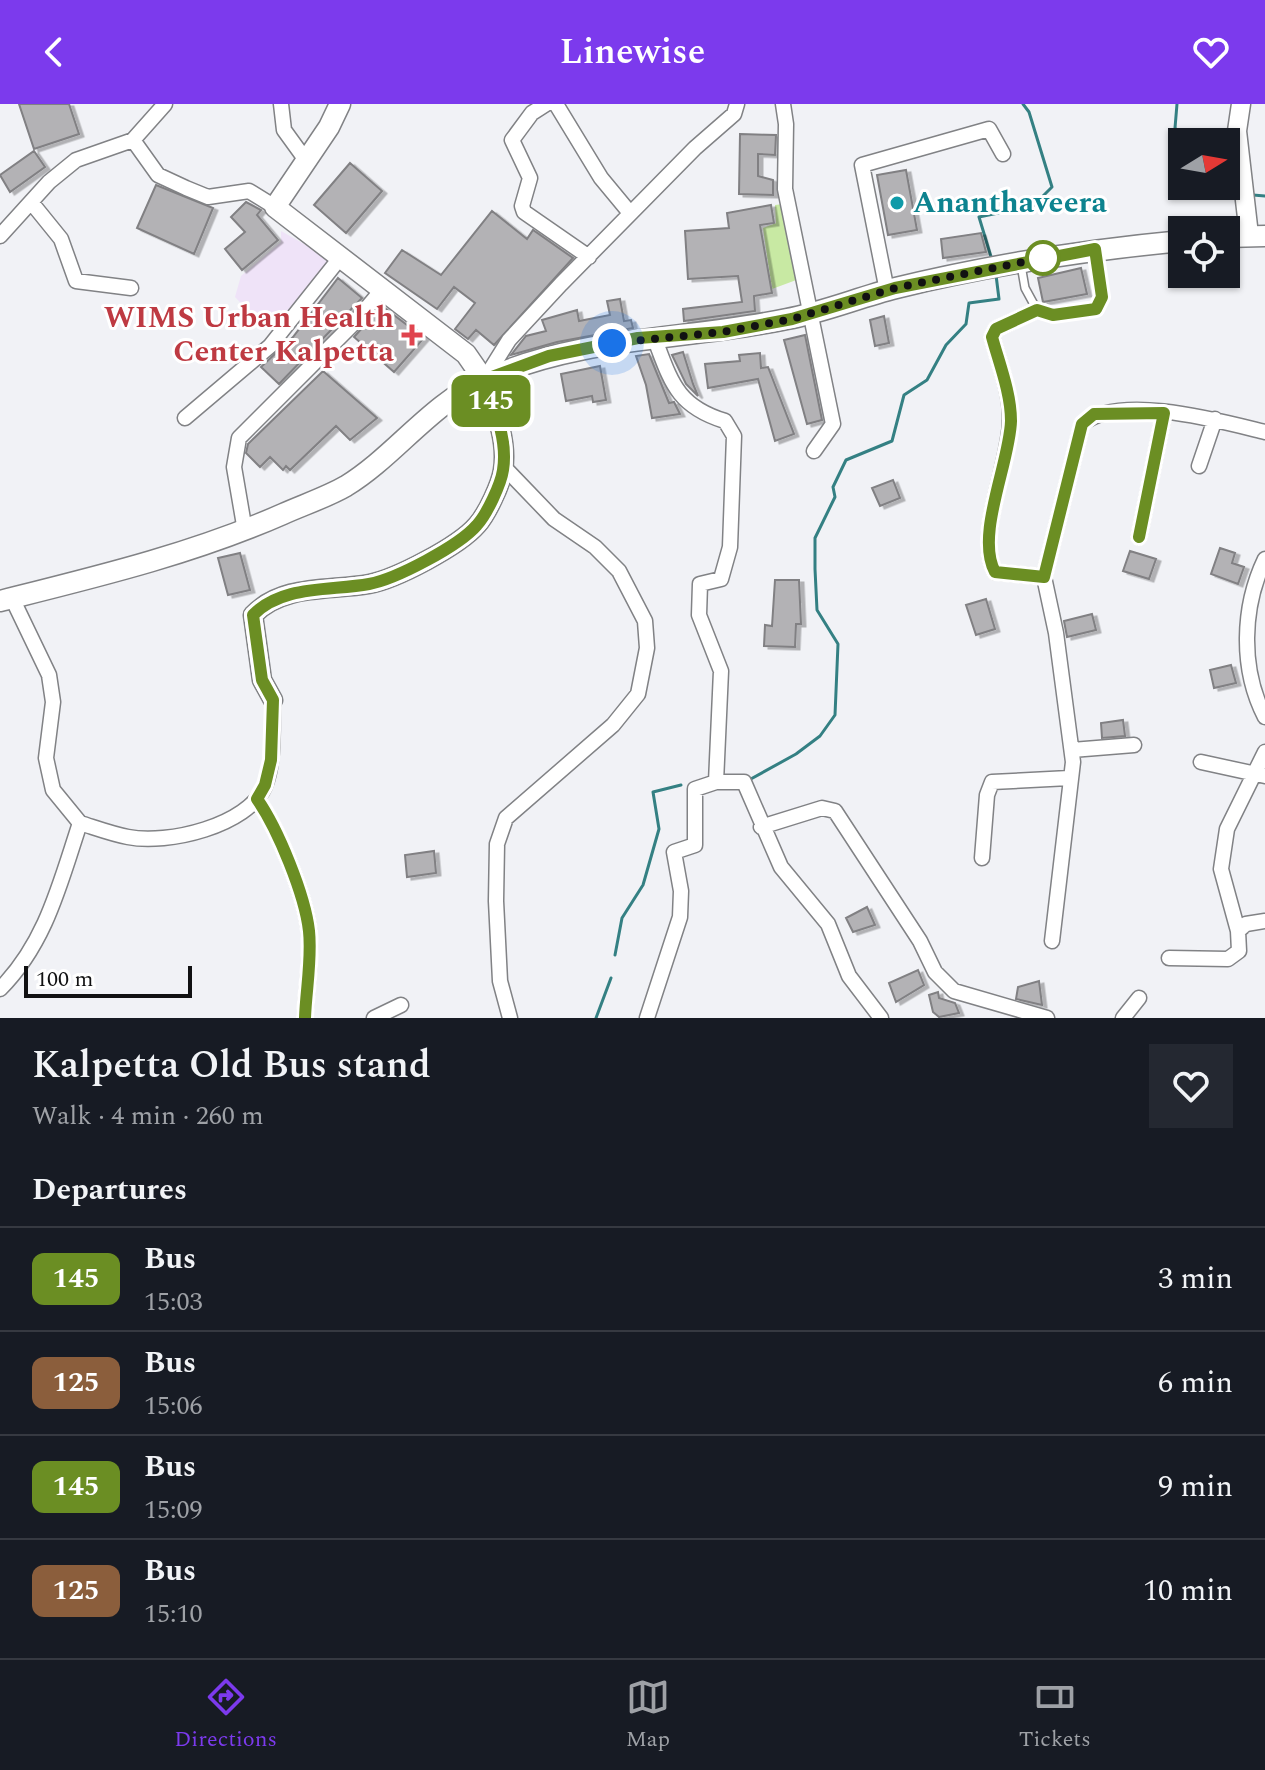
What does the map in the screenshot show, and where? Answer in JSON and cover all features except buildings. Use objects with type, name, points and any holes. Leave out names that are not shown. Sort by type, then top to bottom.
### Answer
[{"type":"main road","points":[[273,700],[262,680],[253,615],[265,603],[294,593],[372,583],[417,566],[477,525],[504,467],[502,435],[484,380],[466,354],[275,207],[329,127],[340,104]]},
{"type":"main road","points":[[1241,104],[1237,131],[1257,235]]},
{"type":"main road","points":[[6,599],[193,550],[245,531],[347,485],[432,413],[484,380],[549,356],[654,337],[723,332],[1003,266],[1095,249],[1168,242]]},
{"type":"street","points":[[0,236],[76,160],[133,140],[165,104]]},
{"type":"street","points":[[281,104],[284,130],[305,159]]},
{"type":"street","points":[[546,104],[532,113],[512,140],[530,178],[522,206],[524,212],[589,257]]},
{"type":"street","points":[[556,104],[601,178],[630,213]]},
{"type":"street","points":[[484,380],[509,340],[630,213],[734,114],[737,104]]},
{"type":"street","points":[[783,104],[786,124],[785,189],[833,424],[814,451]]},
{"type":"street","points":[[887,291],[862,165],[989,129],[1003,154]]},
{"type":"street","points":[[133,140],[158,175],[208,197],[249,191],[275,207]]},
{"type":"street","points":[[31,202],[61,239],[76,281],[131,288]]},
{"type":"street","points":[[185,418],[270,346],[340,258]]},
{"type":"street","points":[[245,531],[234,467],[239,438],[355,322],[381,291]]},
{"type":"street","points":[[1037,310],[996,329],[992,337],[1011,421],[992,520],[990,562],[995,572],[1044,577]]},
{"type":"street","points":[[654,337],[675,389],[700,413],[725,421],[734,436],[730,547],[721,579],[700,584],[699,615],[721,671],[716,782]]},
{"type":"street","points":[[1139,537],[1164,413]]},
{"type":"street","points":[[1052,941],[1073,762],[1056,633],[1044,577],[1082,424],[1094,414],[1164,413],[1215,419],[1265,432]]},
{"type":"street","points":[[1199,466],[1215,419]]},
{"type":"street","points":[[504,467],[554,519],[595,547],[619,571],[645,621],[647,648],[638,694],[613,725],[506,818],[497,844],[496,901],[500,981],[510,1018]]},
{"type":"street","points":[[1265,559],[1249,594],[1247,644],[1254,696],[1265,717]]},
{"type":"street","points":[[6,599],[49,675],[53,702],[46,758],[53,790],[80,823],[130,838],[193,835],[226,821],[257,799],[265,785],[271,760],[273,700]]},
{"type":"street","points":[[1072,750],[1134,745]]},
{"type":"street","points":[[1169,958],[1228,959],[1239,951],[1238,931],[1221,869],[1227,829],[1258,775],[1265,752]]},
{"type":"street","points":[[1201,762],[1258,775]]},
{"type":"street","points":[[982,858],[987,795],[992,782],[1069,778]]},
{"type":"street","points":[[647,1018],[680,917],[681,891],[674,852],[695,845],[695,789],[716,782],[744,782],[781,867],[828,924],[849,976],[881,1018]]},
{"type":"street","points":[[257,799],[296,884],[309,931],[305,1018]]},
{"type":"street","points":[[761,827],[822,808],[835,811],[920,941],[935,972],[954,991],[1015,1013],[1047,1018]]},
{"type":"street","points":[[0,989],[23,965],[44,930],[80,823]]},
{"type":"street","points":[[1238,931],[1246,924],[1265,921]]},
{"type":"street","points":[[1123,1018],[1139,998]]},
{"type":"street","points":[[374,1018],[401,1005]]},
{"type":"lane","points":[[1003,266],[1025,288],[1037,310],[1053,315],[1096,309],[1102,297],[1095,249]]},
{"type":"shaded area","points":[[281,231],[336,262],[280,329],[258,321],[235,297],[241,276],[281,242]]},
{"type":"green space","points":[[783,204],[799,279],[772,289],[763,228],[776,223],[775,205]]},
{"type":"waterway","points":[[992,260],[979,217],[1033,206],[1052,187],[1029,112],[1023,104]]},
{"type":"waterway","points":[[1175,128],[1177,104]]},
{"type":"waterway","points":[[1253,195],[1265,196]]},
{"type":"waterway","points":[[749,780],[796,754],[820,736],[835,715],[838,644],[817,610],[815,538],[835,497],[833,487],[846,460],[892,441],[904,395],[927,380],[946,345],[966,324],[969,303],[999,299],[996,275]]},
{"type":"waterway","points":[[615,955],[622,918],[643,885],[659,829],[653,792],[681,785]]},
{"type":"waterway","points":[[596,1018],[611,978]]},
{"type":"bus line","name":"145","points":[[305,1018],[309,931],[296,884],[257,799],[265,785],[271,760],[273,700],[262,680],[253,615],[265,603],[294,593],[372,583],[417,566],[477,525],[504,467],[502,435],[484,380],[549,356],[638,338],[723,332],[792,319],[895,288],[1095,249],[1102,297],[1096,309],[1053,315],[1037,310],[996,329],[992,337],[1011,421],[992,520],[990,562],[995,572],[1044,577],[1082,424],[1094,414],[1135,411],[1164,413],[1139,537]]},
{"type":"place","name":"Ananthaveera","points":[[897,203]]},
{"type":"place","name":"WIMS Urban Health Center Kalpetta","points":[[412,335]]},
{"type":"route","points":[[612,343],[638,338],[723,332],[792,319],[895,288],[1043,258]]}]
